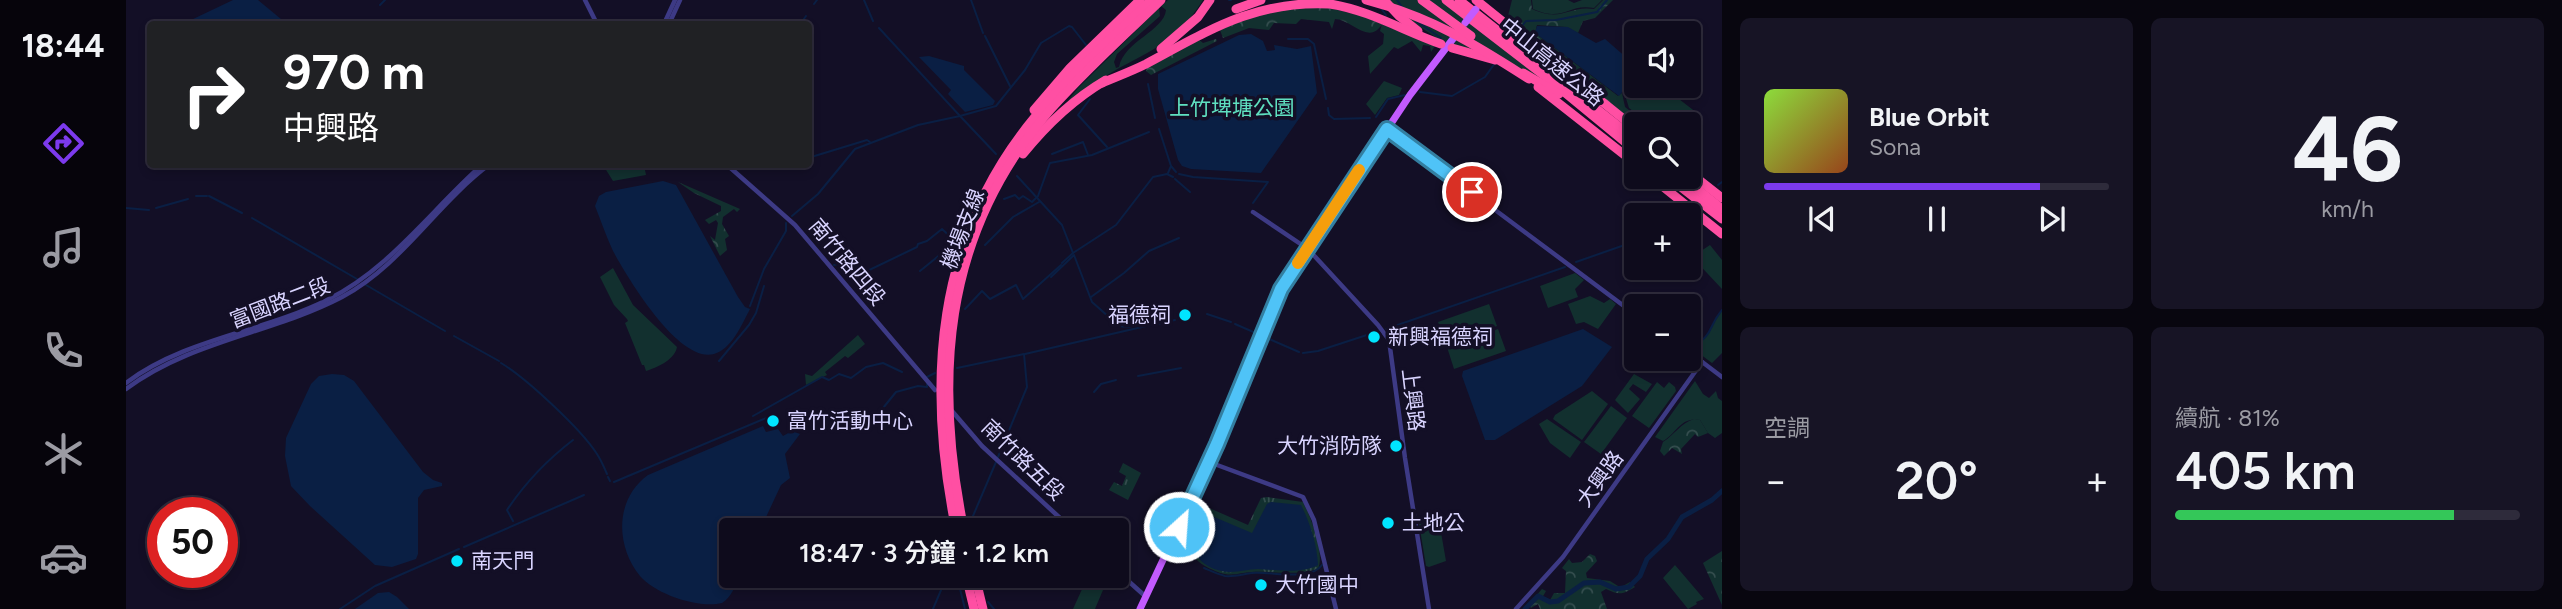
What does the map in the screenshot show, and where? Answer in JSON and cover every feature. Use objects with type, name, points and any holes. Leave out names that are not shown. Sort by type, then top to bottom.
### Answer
[{"type":"highway","points":[[1093,46],[1131,0]]},
{"type":"highway","points":[[981,202],[999,161],[1014,136],[1048,92],[1140,0]]},
{"type":"highway","name":"機場支線","points":[[954,518],[941,424],[941,351],[954,278],[964,244],[981,202],[1006,156],[1034,118],[1076,72],[1151,0]]},
{"type":"highway","name":"機場支線","points":[[962,518],[947,411],[949,346],[957,297],[979,226],[1002,180],[1044,117],[1066,92],[1161,0]]},
{"type":"highway","points":[[1002,180],[1059,113],[1102,83],[1159,51],[1186,28],[1207,0]]},
{"type":"highway","points":[[1102,83],[1145,64],[1233,11],[1260,0]]},
{"type":"highway","points":[[1366,0],[1403,10],[1441,25],[1528,79]]},
{"type":"highway","points":[[1199,32],[1239,13],[1301,2],[1359,11],[1438,43],[1399,16],[1384,0]]},
{"type":"highway","points":[[1422,0],[1624,155]]},
{"type":"highway","name":"中山高速公路","points":[[1446,0],[1624,141]]},
{"type":"highway","name":"中山高速公路","points":[[1459,0],[1624,131]]},
{"type":"highway","points":[[1485,2],[1501,24],[1548,71]]},
{"type":"highway","points":[[1476,5],[1624,120]]},
{"type":"highway","points":[[1452,48],[1498,61],[1577,104]]},
{"type":"highway","points":[[1701,181],[1722,198]]},
{"type":"highway","points":[[1666,189],[1722,234]]},
{"type":"highway","points":[[1683,189],[1722,219]]},
{"type":"highway","points":[[1697,189],[1722,209]]},
{"type":"highway","points":[[969,588],[974,609]]},
{"type":"highway","points":[[978,588],[983,609]]},
{"type":"main road","points":[[1140,609],[1209,462],[1281,289],[1387,129],[1476,5],[1485,2]]},
{"type":"street","points":[[585,0],[596,21]]},
{"type":"street","points":[[668,21],[678,0]]},
{"type":"street","points":[[1387,129],[1624,306]]},
{"type":"street","name":"富國路二段","points":[[126,383],[155,364],[223,337],[307,309],[359,281],[381,265],[479,168]]},
{"type":"street","name":"富國路二段","points":[[126,389],[164,365],[310,312],[373,278],[486,168]]},
{"type":"street","name":"南竹路四段","points":[[731,168],[795,225],[935,390]]},
{"type":"street","name":"上興路","points":[[1253,212],[1308,249],[1389,340],[1429,609]]},
{"type":"street","points":[[1702,362],[1722,376]]},
{"type":"street","name":"大興路","points":[[1516,609],[1563,557],[1702,362]]},
{"type":"street","name":"南竹路五段","points":[[953,411],[982,446],[1060,518]]},
{"type":"street","points":[[1209,462],[1303,497],[1314,520],[1336,609]]},
{"type":"street","points":[[1129,582],[1146,597]]},
{"type":"green space","points":[[1168,0],[1203,0],[1192,16],[1170,38],[1099,80],[1064,106],[1078,88],[1159,8],[1160,16],[1117,54],[1114,62],[1116,68],[1119,67],[1128,50],[1159,24],[1166,10],[1161,6]]},
{"type":"green space","points":[[1389,0],[1443,0],[1540,75],[1538,77],[1443,42],[1411,21]]},
{"type":"green space","points":[[1512,0],[1531,0],[1532,9],[1558,14],[1585,8],[1594,9],[1603,0],[1613,0],[1595,18],[1583,21],[1578,33],[1567,27],[1537,25],[1535,33],[1618,96],[1622,93],[1625,107],[1631,112],[1624,112],[1624,114],[1521,32],[1522,29],[1508,16]]},
{"type":"green space","points":[[1532,0],[1568,0],[1574,3],[1582,0],[1602,0],[1594,8],[1578,8],[1552,14],[1533,9]]},
{"type":"green space","points":[[1325,7],[1382,24],[1377,30],[1366,32],[1341,20],[1335,19],[1332,29],[1329,22],[1301,19],[1296,24],[1274,23],[1269,30],[1249,28],[1223,38],[1220,30],[1272,8]]},
{"type":"green space","points":[[1382,24],[1435,46],[1431,52],[1430,46],[1423,45],[1421,52],[1412,41],[1398,49],[1394,47],[1370,74],[1368,56],[1383,44],[1384,34],[1380,31]]},
{"type":"green space","points":[[1197,38],[1203,43],[1216,39],[1217,41],[1151,75],[1146,71],[1147,68]]},
{"type":"green space","points":[[1384,81],[1402,88],[1399,95],[1387,98],[1375,115],[1366,104]]},
{"type":"green space","points":[[1626,98],[1678,98],[1696,112],[1634,112],[1629,108]]},
{"type":"green space","points":[[605,168],[645,168],[646,175],[613,181]]},
{"type":"green space","points":[[678,182],[740,209],[737,212],[734,209],[723,217],[722,224],[729,236],[725,239],[727,250],[720,256],[710,236],[715,240],[718,223],[716,220],[709,224],[705,220],[721,211],[721,206]]},
{"type":"green space","points":[[1710,245],[1722,260],[1722,289],[1701,267],[1701,251]]},
{"type":"green space","points":[[613,268],[633,305],[677,347],[670,359],[661,365],[646,371],[642,365],[625,323],[628,321],[614,305],[600,277]]},
{"type":"green space","points":[[1575,273],[1584,280],[1575,289],[1578,297],[1548,308],[1540,286]]},
{"type":"green space","points":[[1590,296],[1604,303],[1610,299],[1616,304],[1598,329],[1584,322],[1576,324],[1568,304]]},
{"type":"green space","points":[[1489,304],[1497,326],[1446,344],[1438,322]]},
{"type":"green space","points":[[1722,311],[1722,353],[1712,363],[1701,355],[1701,341]]},
{"type":"green space","points":[[1498,329],[1506,351],[1454,369],[1447,347]]},
{"type":"green space","points":[[858,335],[865,344],[825,372],[827,375],[806,385],[805,374],[812,376]]},
{"type":"green space","points":[[1634,374],[1652,384],[1646,392],[1633,384],[1629,389],[1640,399],[1628,413],[1615,400]]},
{"type":"green space","points":[[1695,381],[1703,394],[1709,398],[1716,391],[1722,401],[1722,433],[1715,438],[1708,433],[1700,420],[1694,419],[1688,420],[1663,441],[1655,437]]},
{"type":"green space","points":[[1657,382],[1664,388],[1669,382],[1676,391],[1649,428],[1632,416]]},
{"type":"green space","points":[[1592,391],[1608,404],[1582,440],[1553,419]]},
{"type":"green space","points":[[1611,406],[1627,418],[1601,454],[1584,442]]},
{"type":"green space","points":[[1547,419],[1581,442],[1570,458],[1550,443],[1539,424]]},
{"type":"green space","points":[[1694,419],[1700,420],[1708,433],[1698,437],[1695,434],[1681,449],[1682,454],[1672,448],[1664,456],[1660,451],[1663,442]]},
{"type":"green space","points":[[1123,463],[1141,473],[1128,500],[1109,490],[1114,482],[1122,486],[1126,476],[1119,472]]},
{"type":"green space","points":[[1261,498],[1303,502],[1318,545],[1318,569],[1285,573],[1228,574],[1205,566],[1192,554],[1190,538],[1200,504],[1248,525]]},
{"type":"green space","points":[[1436,513],[1446,561],[1429,567],[1426,566],[1418,517]]},
{"type":"green space","points":[[1722,551],[1722,605],[1703,563]]},
{"type":"green space","points":[[1590,554],[1595,556],[1597,561],[1586,573],[1587,578],[1610,581],[1618,586],[1630,582],[1635,587],[1627,592],[1606,589],[1601,592],[1607,609],[1540,609],[1538,604],[1531,608],[1529,604],[1542,589],[1546,591],[1542,598],[1549,602],[1554,593],[1565,593],[1566,571],[1562,568],[1569,559],[1572,563],[1582,562]]},
{"type":"green space","points":[[1675,565],[1704,599],[1688,609],[1663,578]]},
{"type":"green space","points":[[1083,588],[1102,588],[1095,609],[1073,609]]},
{"type":"water","points":[[233,0],[258,0],[283,21],[190,21]]},
{"type":"water","points":[[1537,26],[1568,27],[1596,43],[1605,39],[1624,56],[1624,90],[1619,96],[1535,33]]},
{"type":"water","name":"上竹埤塘公園","points":[[1251,34],[1263,41],[1267,51],[1275,50],[1274,45],[1297,49],[1311,46],[1317,93],[1261,173],[1191,169],[1182,166],[1158,89],[1158,74],[1239,35]]},
{"type":"water","points":[[929,56],[964,66],[964,70],[995,101],[993,105],[965,112],[948,94],[951,90],[919,57]]},
{"type":"water","points":[[663,181],[676,185],[738,297],[745,307],[750,309],[731,342],[714,354],[700,354],[685,346],[656,316],[613,251],[595,206],[599,196],[606,192]]},
{"type":"water","points":[[1583,329],[1612,347],[1582,386],[1495,440],[1485,440],[1462,376],[1463,371]]},
{"type":"water","points":[[344,375],[354,381],[423,472],[442,483],[442,486],[424,490],[418,498],[416,559],[392,567],[375,565],[291,486],[285,456],[286,438],[311,384],[319,376]]},
{"type":"water","points":[[763,426],[766,432],[778,429],[783,436],[792,431],[800,434],[785,454],[790,478],[781,485],[766,518],[719,518],[719,588],[734,588],[722,603],[702,604],[666,594],[647,583],[632,564],[623,537],[624,509],[637,485],[648,475]]},
{"type":"water","points":[[1271,502],[1301,505],[1312,534],[1318,565],[1297,570],[1258,569],[1230,572],[1208,566],[1195,553],[1193,535],[1202,514],[1252,533],[1267,504]]},
{"type":"water","points":[[389,592],[409,609],[355,609],[378,593]]},
{"type":"waterway","points":[[380,5],[385,0]]},
{"type":"waterway","points":[[814,4],[817,0]]},
{"type":"waterway","points":[[864,0],[873,21]]},
{"type":"waterway","points":[[971,0],[983,33]]},
{"type":"waterway","points":[[1397,0],[1402,7]]},
{"type":"waterway","points":[[1518,31],[1526,21],[1556,20],[1597,12],[1607,0]]},
{"type":"waterway","points":[[1380,7],[1386,15]]},
{"type":"waterway","points":[[802,21],[806,16]]},
{"type":"waterway","points":[[1416,21],[1441,38]]},
{"type":"waterway","points":[[879,28],[960,116],[996,106],[1025,70],[1041,43],[1069,26],[1086,45]]},
{"type":"waterway","points":[[985,36],[1010,86]]},
{"type":"waterway","points":[[1288,39],[1308,39],[1314,44],[1326,99]]},
{"type":"waterway","points":[[1420,92],[1452,96],[1485,77],[1495,63]]},
{"type":"waterway","points":[[1148,84],[1155,118]]},
{"type":"waterway","points":[[1376,117],[1388,99],[1405,95]]},
{"type":"waterway","points":[[1090,99],[1078,115],[1107,147]]},
{"type":"waterway","points":[[1328,108],[1329,115],[1334,119],[1370,118]]},
{"type":"waterway","points":[[792,216],[818,194],[855,149],[918,125],[960,116],[996,154]]},
{"type":"waterway","points":[[1159,129],[1171,166]]},
{"type":"waterway","points":[[1004,199],[1015,195],[1019,199],[1023,196],[1032,202],[1038,196],[1050,163],[1092,155],[1149,132]]},
{"type":"waterway","points":[[812,157],[867,140],[870,142]]},
{"type":"waterway","points":[[1052,154],[1083,142],[1088,155]]},
{"type":"waterway","points":[[1168,173],[1171,166],[1176,172]]},
{"type":"waterway","points":[[1073,253],[1116,225],[1153,177],[1167,174],[1173,177]]},
{"type":"waterway","points":[[1179,174],[1268,182],[1253,203]]},
{"type":"waterway","points":[[1017,176],[1062,225],[1073,253],[1062,263]]},
{"type":"waterway","points":[[1175,179],[1190,192]]},
{"type":"waterway","points":[[1718,185],[1722,182]]},
{"type":"waterway","points":[[196,196],[207,196]]},
{"type":"waterway","points":[[209,196],[242,213]]},
{"type":"waterway","points":[[156,208],[188,199]]},
{"type":"waterway","points":[[985,245],[1013,217],[1039,202]]},
{"type":"waterway","points":[[126,208],[149,210]]},
{"type":"waterway","points":[[252,218],[357,279]]},
{"type":"waterway","points":[[750,306],[764,269],[786,231],[786,223]]},
{"type":"waterway","points":[[834,265],[842,263],[851,274],[858,271],[861,274],[917,247],[942,229],[954,240]]},
{"type":"waterway","points":[[1091,297],[1149,251],[1179,238]]},
{"type":"waterway","points":[[920,271],[952,245],[953,240]]},
{"type":"waterway","points":[[1576,262],[1624,245]]},
{"type":"waterway","points":[[1051,277],[1074,255],[1092,302],[1119,326],[1164,322]]},
{"type":"waterway","points":[[965,309],[982,291],[990,299],[1016,285],[1023,299],[1061,265]]},
{"type":"waterway","points":[[1386,329],[1565,267]]},
{"type":"waterway","points":[[366,285],[445,331]]},
{"type":"waterway","points":[[719,361],[749,325],[756,313],[764,286]]},
{"type":"waterway","points":[[1701,341],[1722,310]]},
{"type":"waterway","points":[[1207,314],[1231,322]]},
{"type":"waterway","points":[[1157,324],[1175,320]]},
{"type":"waterway","points":[[1025,354],[1155,324]]},
{"type":"waterway","points":[[1235,324],[1258,334]]},
{"type":"waterway","points":[[1303,353],[1318,351],[1379,331]]},
{"type":"waterway","points":[[454,336],[499,361]]},
{"type":"waterway","points":[[1267,338],[1299,352]]},
{"type":"waterway","points":[[957,368],[1024,354],[1027,387],[998,457]]},
{"type":"waterway","points":[[501,363],[538,392],[579,431],[597,454],[607,474]]},
{"type":"waterway","points":[[753,416],[822,377],[829,380],[839,374],[851,378],[866,367],[883,363],[902,372]]},
{"type":"waterway","points":[[1138,376],[1181,368]]},
{"type":"waterway","points":[[927,377],[935,373]]},
{"type":"waterway","points":[[1094,392],[1101,384],[1116,380]]},
{"type":"waterway","points":[[836,429],[850,427],[879,413],[896,392],[918,386],[927,387],[927,384]]},
{"type":"waterway","points":[[614,482],[771,416]]},
{"type":"waterway","points":[[513,521],[507,510],[514,500],[537,472],[573,440]]},
{"type":"waterway","points":[[972,518],[996,462]]},
{"type":"waterway","points":[[608,477],[610,481]]},
{"type":"waterway","points":[[1525,609],[1538,596],[1550,602],[1558,601],[1584,583],[1600,582],[1616,589],[1629,587],[1640,576],[1647,559],[1668,539],[1682,517],[1722,491]]},
{"type":"waterway","points":[[464,547],[584,495]]},
{"type":"waterway","points":[[340,609],[375,586],[459,549]]},
{"type":"waterway","points":[[1204,568],[1225,576],[1252,573],[1290,575],[1309,573],[1322,565]]},
{"type":"waterway","points":[[933,609],[942,588]]},
{"type":"waterway","points":[[960,589],[965,609]]},
{"type":"waterway","points":[[988,602],[994,609]]},
{"type":"slow traffic","points":[[1298,263],[1359,170]]},
{"type":"place","name":"福德祠","points":[[1185,315]]},
{"type":"place","name":"新興福德祠","points":[[1374,337]]},
{"type":"place","name":"富竹活動中心","points":[[773,421]]},
{"type":"place","name":"大竹消防隊","points":[[1396,446]]},
{"type":"place","name":"土地公","points":[[1388,523]]},
{"type":"place","name":"南天門","points":[[457,561]]},
{"type":"place","name":"大竹國中","points":[[1261,585]]},
{"type":"route","points":[[1179,527],[1260,344],[1281,289],[1387,129],[1472,192]]}]
